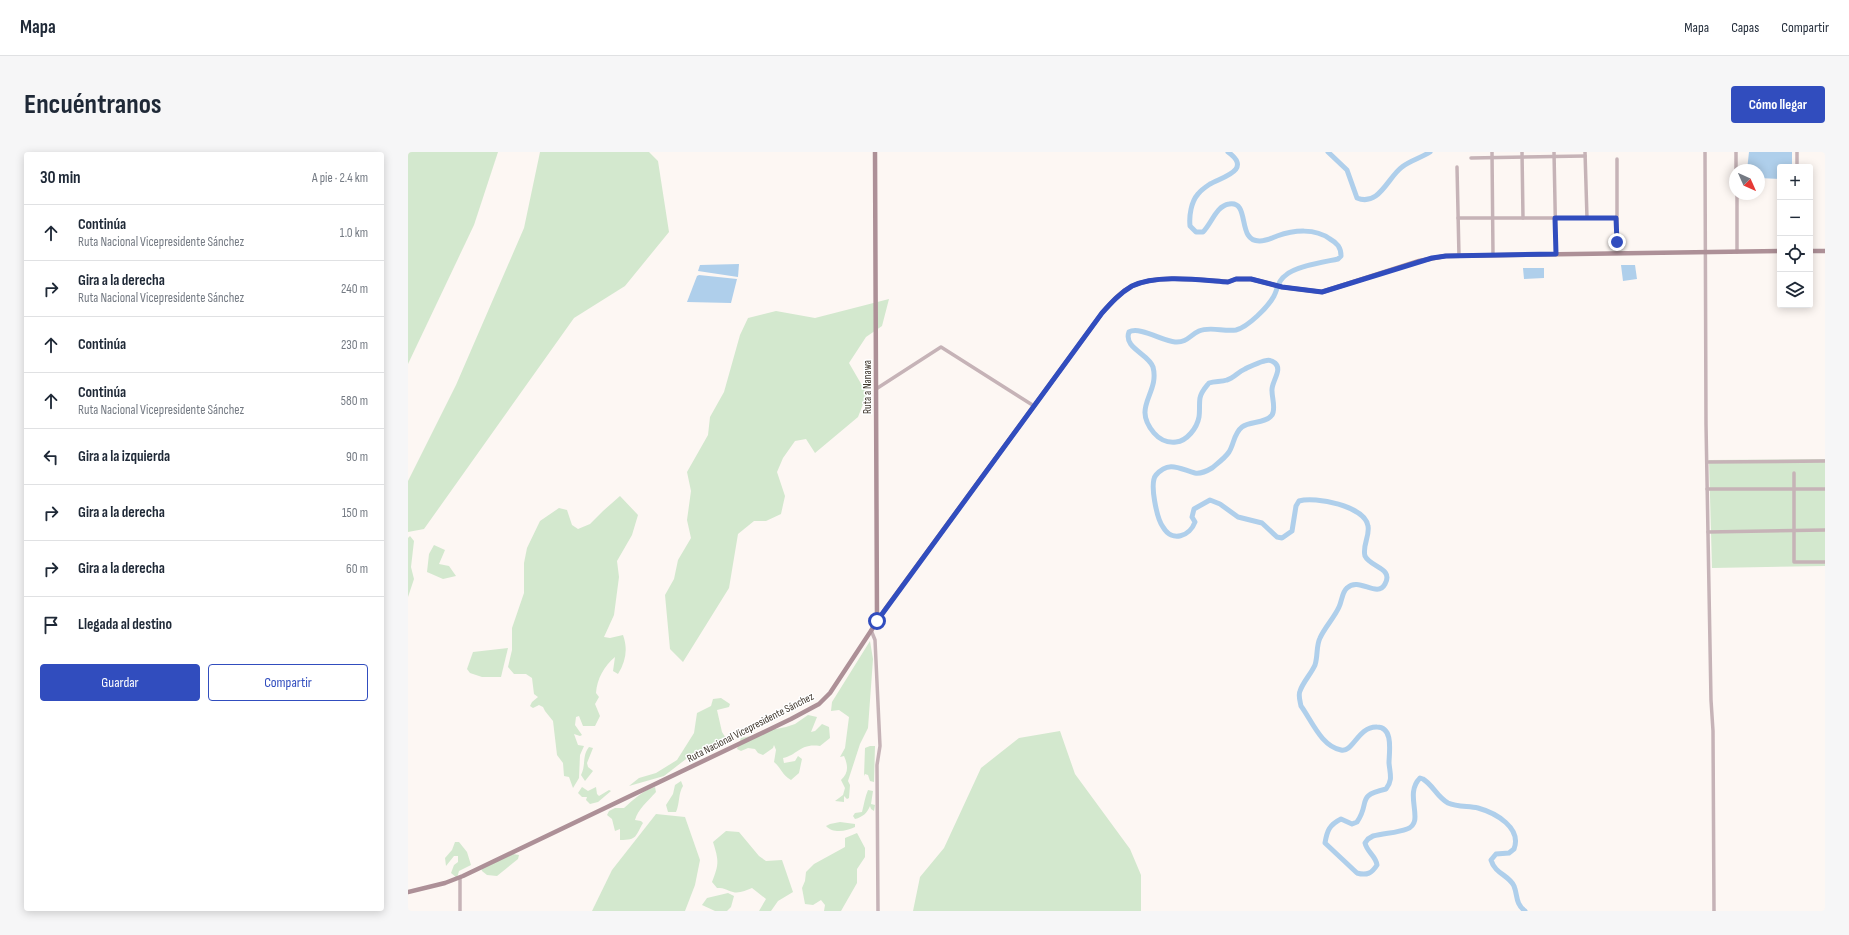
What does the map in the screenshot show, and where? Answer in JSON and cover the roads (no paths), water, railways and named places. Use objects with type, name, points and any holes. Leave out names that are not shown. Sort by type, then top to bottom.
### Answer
[{"type":"street","name":"Ruta a Nanawa","points":[[875,152],[877,621]]},
{"type":"street","points":[[1492,152],[1493,255]]},
{"type":"street","points":[[1522,152],[1523,218]]},
{"type":"street","points":[[1554,152],[1556,254]]},
{"type":"street","points":[[1705,152],[1706,424],[1708,462],[1707,489],[1711,700],[1713,731],[1714,911]]},
{"type":"street","points":[[1736,152],[1736,164]]},
{"type":"street","points":[[1797,152],[1797,164]]},
{"type":"street","points":[[1471,158],[1554,157],[1585,154],[1586,218]]},
{"type":"street","points":[[1617,159],[1617,242]]},
{"type":"street","points":[[1457,167],[1459,256],[1777,251]]},
{"type":"street","points":[[1736,200],[1737,252]]},
{"type":"street","points":[[1458,218],[1616,218]]},
{"type":"street","points":[[1813,251],[1825,251]]},
{"type":"street","name":"Ruta Nacional Vicepresidente Sánchez","points":[[408,892],[460,878],[812,708],[830,693],[886,608],[1102,313],[1122,293],[1142,282],[1155,280],[1228,282],[1236,279],[1251,279],[1282,287],[1322,292],[1419,261],[1446,256],[1459,256]]},
{"type":"street","points":[[876,389],[941,347],[1034,406]]},
{"type":"street","points":[[1708,462],[1825,461]]},
{"type":"street","points":[[1794,473],[1794,562],[1825,562]]},
{"type":"street","points":[[1707,489],[1825,489]]},
{"type":"street","points":[[1708,532],[1825,530]]},
{"type":"street","points":[[878,605],[881,609],[886,608]]},
{"type":"street","points":[[871,630],[875,640],[880,746],[877,765],[878,911]]},
{"type":"street","points":[[460,878],[460,911]]},
{"type":"water","points":[[1749,152],[1792,152],[1792,164],[1777,164],[1777,179],[1765,178],[1765,164],[1748,164]]},
{"type":"water","points":[[739,264],[738,277],[698,271],[700,265]]},
{"type":"water","points":[[1621,265],[1635,265],[1637,279],[1623,281]]},
{"type":"water","points":[[1523,268],[1544,268],[1544,278],[1524,279]]},
{"type":"water","points":[[697,276],[737,279],[731,303],[687,302]]},
{"type":"waterway","points":[[1228,152],[1235,158],[1237,164],[1236,168],[1228,176],[1207,186],[1196,197],[1190,214],[1190,226],[1196,232],[1203,232],[1217,211],[1225,205],[1236,204],[1240,208],[1245,229],[1253,240],[1262,241],[1297,231],[1318,233],[1335,242],[1339,248],[1341,256],[1338,259],[1296,269],[1286,275],[1281,279],[1274,296],[1263,311],[1252,321],[1236,330],[1203,330],[1179,342],[1170,341],[1145,332],[1129,332],[1128,338],[1133,347],[1147,358],[1153,367],[1153,385],[1145,407],[1145,415],[1148,424],[1156,435],[1167,441],[1180,441],[1188,437],[1194,429],[1199,417],[1201,396],[1203,390],[1209,383],[1225,381],[1243,370],[1267,360],[1275,363],[1278,369],[1272,388],[1274,407],[1272,415],[1265,420],[1245,425],[1239,429],[1231,449],[1226,456],[1212,468],[1202,473],[1195,473],[1170,467],[1161,470],[1156,475],[1153,485],[1158,517],[1167,532],[1171,535],[1180,536],[1185,534],[1193,527],[1195,522],[1192,517],[1194,509],[1210,500],[1220,504],[1238,517],[1262,523],[1277,537],[1282,538],[1292,531],[1296,506],[1299,501],[1327,501],[1349,508],[1365,519],[1368,526],[1368,534],[1364,548],[1365,556],[1368,560],[1384,571],[1387,579],[1382,588],[1373,589],[1357,584],[1352,585],[1345,590],[1337,611],[1320,638],[1315,665],[1301,688],[1299,696],[1301,706],[1322,738],[1334,748],[1341,750],[1349,748],[1360,735],[1370,728],[1377,727],[1386,731],[1390,747],[1390,780],[1386,789],[1370,794],[1367,797],[1357,822],[1352,824],[1341,819],[1331,826],[1325,843],[1357,873],[1366,874],[1371,872],[1377,865],[1365,843],[1373,836],[1407,829],[1412,825],[1415,820],[1413,792],[1415,785],[1420,778],[1423,779],[1430,784],[1441,798],[1448,803],[1485,810],[1506,822],[1511,828],[1514,834],[1514,849],[1509,853],[1496,854],[1491,860],[1493,865],[1512,882],[1518,902],[1525,911]]},
{"type":"waterway","points":[[1328,152],[1347,170],[1357,198],[1365,200],[1377,195],[1402,167],[1430,152]]}]
